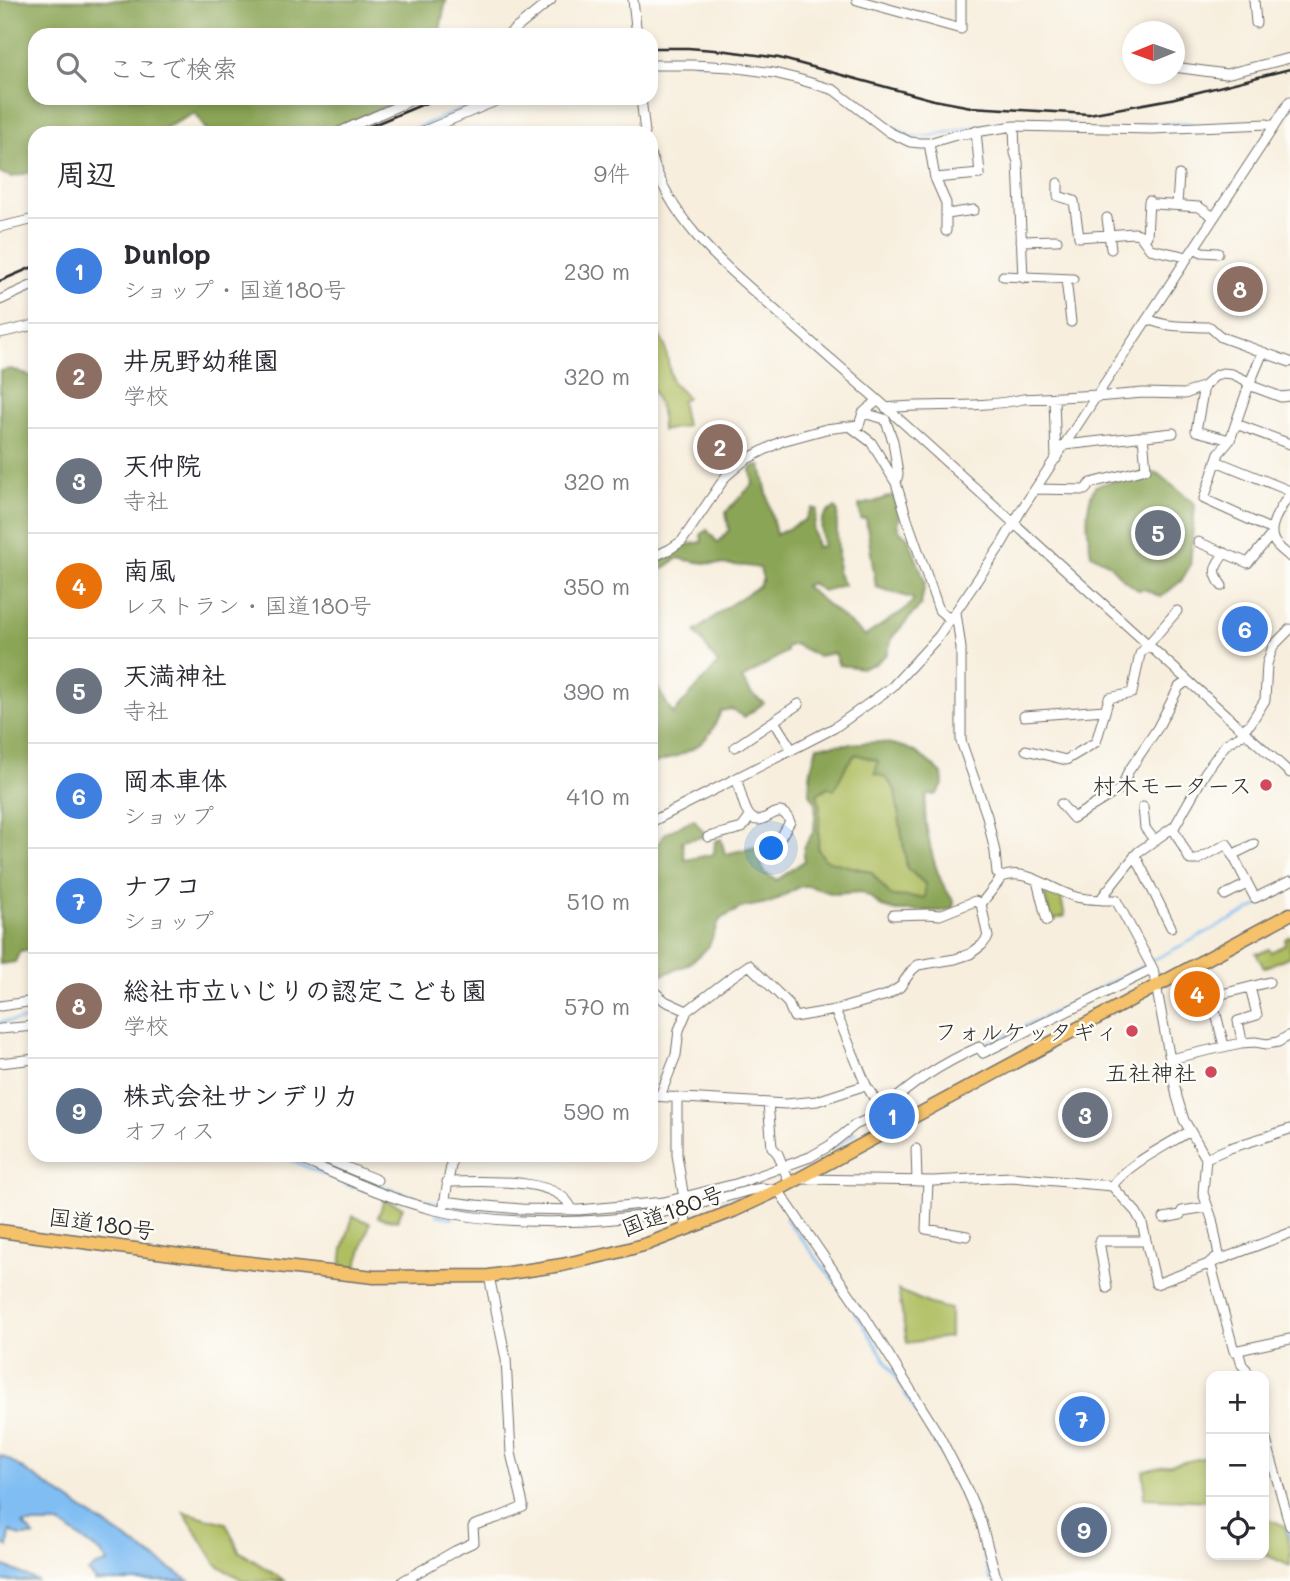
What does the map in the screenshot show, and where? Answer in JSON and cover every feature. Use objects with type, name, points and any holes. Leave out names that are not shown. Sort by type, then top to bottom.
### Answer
[{"type":"highway","name":"国道180号","points":[[0,1231],[374,1277],[489,1276],[562,1265],[614,1253],[733,1211],[787,1178],[883,1133],[1290,915]]},
{"type":"street","points":[[517,28],[551,0]]},
{"type":"street","points":[[633,0],[635,28]]},
{"type":"street","points":[[857,0],[961,29],[961,0]]},
{"type":"street","points":[[1254,0],[1256,23]]},
{"type":"street","points":[[1185,68],[1226,74],[1290,58]]},
{"type":"street","points":[[658,65],[731,67],[774,73],[834,90],[889,132],[909,142],[929,143],[976,131],[1014,126],[1152,129],[1267,124],[1280,118]]},
{"type":"street","points":[[658,818],[834,728],[892,687],[929,649],[1290,100]]},
{"type":"street","points":[[353,126],[400,105]]},
{"type":"street","points":[[436,126],[486,105]]},
{"type":"street","points":[[642,105],[644,126]]},
{"type":"street","points":[[1014,126],[1023,278]]},
{"type":"street","points":[[935,178],[979,174],[976,131]]},
{"type":"street","points":[[929,143],[935,178],[946,203],[946,231]]},
{"type":"street","points":[[658,172],[669,198],[691,230],[720,261],[1290,773]]},
{"type":"street","points":[[1177,205],[1180,175]]},
{"type":"street","points":[[1058,183],[1058,196],[1074,201],[1079,237],[1134,233],[1139,234],[1150,249],[1187,257]]},
{"type":"street","points":[[1144,239],[1147,236],[1152,202],[1199,206],[1214,217]]},
{"type":"street","points":[[947,214],[974,210]]},
{"type":"street","points":[[1107,218],[1111,249]]},
{"type":"street","points":[[0,227],[28,221]]},
{"type":"street","points":[[1021,241],[1057,240]]},
{"type":"street","points":[[1194,248],[1202,252],[1218,253]]},
{"type":"street","points":[[1003,276],[1070,279],[1071,322]]},
{"type":"street","points":[[0,300],[28,287]]},
{"type":"street","points":[[1148,319],[1175,325],[1210,327],[1221,337],[1290,362]]},
{"type":"street","points":[[0,333],[28,327]]},
{"type":"street","points":[[1263,352],[1230,440],[1219,453],[1204,499],[1272,532]]},
{"type":"street","points":[[886,408],[914,405],[964,406],[1143,393],[1185,394],[1204,386],[1216,375],[1223,373],[1232,374],[1249,385],[1281,397],[1290,396]]},
{"type":"street","points":[[1204,386],[1196,431],[1230,440]]},
{"type":"street","points":[[1054,398],[1056,459]]},
{"type":"street","points":[[658,555],[682,541],[726,476],[745,460],[782,441],[826,429],[859,425],[863,413],[877,401]]},
{"type":"street","points":[[863,413],[885,419],[893,441],[898,474],[896,483]]},
{"type":"street","points":[[1236,424],[1290,444]]},
{"type":"street","points":[[851,427],[871,442],[896,483],[939,610],[953,616]]},
{"type":"street","points":[[1065,445],[1173,433]]},
{"type":"street","points":[[1036,489],[1085,490],[1091,483],[1146,468],[1143,436]]},
{"type":"street","points":[[1216,461],[1290,492],[1275,519],[1272,532],[1274,542],[1290,557]]},
{"type":"street","points":[[1198,542],[1248,563],[1272,532]]},
{"type":"street","points":[[1222,586],[1217,578],[1216,566],[1225,553]]},
{"type":"street","points":[[1026,750],[1066,760],[1096,742],[1109,698],[1132,693],[1140,654],[1177,611]]},
{"type":"street","points":[[953,616],[961,648],[961,741],[987,816],[997,873],[1002,877]]},
{"type":"street","points":[[1102,900],[1135,855],[1173,828],[1205,772],[1226,744],[1250,724],[1265,700],[1267,664],[1273,646],[1290,629]]},
{"type":"street","points":[[1061,804],[1073,818],[1122,788],[1128,772],[1157,729],[1179,687],[1187,681]]},
{"type":"street","points":[[734,747],[799,705]]},
{"type":"street","points":[[1024,716],[1105,710]]},
{"type":"street","points":[[774,721],[792,750]]},
{"type":"street","points":[[737,778],[750,817],[758,821],[778,812],[789,818],[790,822],[779,840]]},
{"type":"street","points":[[1143,807],[1145,828],[1155,841]]},
{"type":"street","points":[[708,837],[742,828],[750,817]]},
{"type":"street","points":[[1173,828],[1189,860],[1197,860],[1227,844],[1255,898],[1290,881]]},
{"type":"street","points":[[1232,855],[1254,844]]},
{"type":"street","points":[[1135,855],[1171,928]]},
{"type":"street","points":[[308,1162],[388,1196],[444,1206],[521,1209],[572,1210],[652,1203],[685,1205],[739,1183],[787,1178],[928,1181],[1011,1177],[1112,1186],[1136,1212],[1142,1223],[1156,1284],[1183,1275],[1219,1255],[1203,1193],[1206,1158],[1184,1119],[1177,1097],[1157,987],[1150,964],[1115,900],[1077,897],[1021,874],[1006,875],[981,904],[988,937],[976,950],[963,957],[918,965],[893,993],[835,1010],[793,1017],[788,1003],[749,965],[687,1011],[679,1030],[676,1055],[658,1090]]},
{"type":"street","points":[[1037,881],[1047,921]]},
{"type":"street","points":[[1225,895],[1248,884]]},
{"type":"street","points":[[893,915],[940,915],[975,901],[981,904]]},
{"type":"street","points":[[444,1206],[477,1217],[561,1221],[640,1216],[762,1188],[787,1178],[810,1157],[830,1146],[855,1125],[879,1113],[913,1084],[959,1056],[979,1047],[983,1053],[1150,964]]},
{"type":"street","points":[[1219,995],[1269,982]]},
{"type":"street","points":[[1241,1043],[1238,1021],[1257,1015],[1250,987]]},
{"type":"street","points":[[658,995],[687,1011]]},
{"type":"street","points":[[0,1006],[28,1002]]},
{"type":"street","points":[[835,1010],[879,1113],[883,1133]]},
{"type":"street","points":[[1216,1014],[1224,1046]]},
{"type":"street","points":[[0,1029],[28,1027]]},
{"type":"street","points":[[1170,1059],[1241,1043],[1278,1042],[1290,1035]]},
{"type":"street","points":[[0,1063],[28,1060]]},
{"type":"street","points":[[658,1096],[786,1104],[817,1101],[866,1085]]},
{"type":"street","points":[[677,1097],[677,1155],[686,1229]]},
{"type":"street","points":[[768,1104],[772,1147],[863,1314],[940,1437],[965,1485],[981,1522],[997,1581]]},
{"type":"street","points":[[1206,1158],[1290,1129]]},
{"type":"street","points":[[1112,1186],[1141,1162],[1191,1131]]},
{"type":"street","points":[[916,1149],[917,1181]]},
{"type":"street","points":[[334,1162],[377,1180]]},
{"type":"street","points":[[444,1206],[452,1162]]},
{"type":"street","points":[[447,1182],[491,1181],[525,1184],[546,1189],[564,1198],[572,1210]]},
{"type":"street","points":[[928,1181],[926,1229],[967,1236]]},
{"type":"street","points":[[1164,1217],[1208,1207]]},
{"type":"street","points":[[1210,1262],[1290,1233]]},
{"type":"street","points":[[1107,1288],[1099,1241],[1146,1241]]},
{"type":"street","points":[[1210,1262],[1234,1351],[1290,1339]]},
{"type":"street","points":[[403,1581],[472,1543],[475,1525],[523,1507],[511,1453],[506,1359],[489,1276]]},
{"type":"street","points":[[1238,1350],[1247,1371]]},
{"type":"street","points":[[1264,1434],[1290,1526]]},
{"type":"green space","points":[[0,0],[446,0],[440,28],[28,28],[28,105],[390,105],[340,126],[203,126],[195,113],[169,126],[28,126],[28,173],[12,177],[0,173]]},
{"type":"green space","points":[[658,334],[665,346],[672,382],[687,397],[681,401],[686,426],[662,431],[658,404]]},
{"type":"green space","points":[[11,369],[28,375],[28,950],[20,951],[15,962],[0,964],[0,371]]},
{"type":"green space","points":[[761,466],[776,535],[805,520],[812,508],[817,509],[813,530],[817,547],[823,546],[823,519],[835,508],[838,512],[837,572],[844,585],[823,591],[811,583],[805,586],[865,636],[907,608],[914,599],[876,587],[866,519],[861,519],[859,505],[893,495],[901,514],[897,524],[899,530],[909,539],[925,582],[921,605],[893,636],[887,654],[875,664],[862,668],[839,665],[834,653],[818,656],[794,644],[786,647],[786,652],[742,679],[751,693],[764,703],[744,717],[731,709],[721,711],[711,732],[699,745],[658,762],[658,689],[673,714],[718,664],[695,632],[759,586],[763,579],[760,568],[678,558],[658,572],[658,563],[684,545],[702,542],[701,535],[707,530],[718,543],[729,530],[726,512],[753,484],[751,469]]},
{"type":"green space","points":[[1142,473],[1157,473],[1195,504],[1190,566],[1181,581],[1161,597],[1144,589],[1138,590],[1108,563],[1091,554],[1088,511],[1095,486]],"holes":[[[1149,521],[1176,524],[1170,543],[1163,549],[1160,548],[1160,540],[1147,541],[1145,533]]]},
{"type":"green space","points":[[878,742],[898,745],[920,755],[942,774],[943,785],[936,795],[928,795],[925,812],[937,870],[954,902],[953,908],[943,911],[897,911],[882,907],[861,892],[834,894],[801,886],[772,902],[741,908],[722,918],[709,946],[701,954],[687,965],[658,977],[658,843],[666,833],[694,819],[704,833],[703,837],[682,841],[685,860],[714,854],[715,841],[721,839],[725,854],[757,847],[764,873],[777,880],[804,861],[804,847],[814,831],[816,803],[809,792],[817,746]],"holes":[[[856,754],[878,761],[875,773],[886,778],[895,790],[907,868],[925,884],[925,898],[891,896],[871,872],[825,860],[818,849],[820,804],[817,794],[828,787],[834,790],[847,764]]]},
{"type":"green space","points":[[856,754],[878,761],[895,790],[907,868],[925,884],[925,898],[891,896],[871,872],[825,860],[818,849],[817,794],[828,787],[834,789],[847,764]]},
{"type":"green space","points":[[1042,885],[1060,894],[1065,916],[1051,920]]},
{"type":"green space","points":[[1290,936],[1290,956],[1264,968],[1256,953],[1269,949],[1271,952],[1285,945],[1285,939]]},
{"type":"green space","points":[[384,1200],[403,1207],[397,1221],[378,1217]]},
{"type":"green space","points":[[353,1216],[370,1223],[356,1268],[341,1267],[343,1249]]},
{"type":"green space","points":[[898,1290],[930,1304],[950,1309],[950,1337],[907,1343]]},
{"type":"green space","points":[[1206,1457],[1206,1501],[1143,1498],[1143,1471]]},
{"type":"green space","points":[[184,1512],[226,1523],[239,1551],[285,1581],[243,1581],[216,1564]]},
{"type":"green space","points":[[1269,1519],[1285,1526],[1290,1546],[1290,1566],[1269,1556]]},
{"type":"water","points":[[0,1455],[189,1581],[95,1581],[88,1572],[96,1566],[108,1563],[101,1553],[61,1524],[23,1524],[34,1536],[20,1536],[10,1531],[8,1547],[0,1541]]},
{"type":"water","points":[[0,1564],[38,1581],[0,1581]]},
{"type":"waterway","points":[[694,61],[712,62]]},
{"type":"waterway","points":[[843,92],[868,111]]},
{"type":"waterway","points":[[421,126],[472,105]]},
{"type":"waterway","points":[[879,119],[912,137],[1004,123]]},
{"type":"waterway","points":[[1014,122],[1070,123]]},
{"type":"waterway","points":[[1140,125],[1192,123]]},
{"type":"waterway","points":[[982,1046],[1042,1018],[1290,889]]},
{"type":"waterway","points":[[0,1022],[28,1020]]},
{"type":"waterway","points":[[832,1149],[856,1132]]},
{"type":"waterway","points":[[295,1162],[353,1187]]},
{"type":"waterway","points":[[742,1186],[782,1174]]},
{"type":"waterway","points":[[374,1183],[441,1204]]},
{"type":"waterway","points":[[720,1203],[739,1198]]},
{"type":"waterway","points":[[448,1206],[497,1213],[534,1214],[609,1212],[657,1207]]},
{"type":"waterway","points":[[436,1215],[453,1218]]},
{"type":"waterway","points":[[638,1220],[656,1218]]},
{"type":"waterway","points":[[786,1219],[838,1286],[941,1453],[972,1517],[991,1581]]},
{"type":"waterway","points":[[1287,1528],[1290,1538]]},
{"type":"railway","points":[[658,48],[727,51],[779,58],[934,100],[971,107],[1089,114],[1171,99],[1290,69]]},
{"type":"railway","points":[[371,126],[421,105]]},
{"type":"railway","points":[[0,281],[28,269]]},
{"type":"place","name":"総社市立いじりの認定こども園","points":[[1240,289]]},
{"type":"place","name":"井尻野幼稚園","points":[[720,447]]},
{"type":"place","name":"天満神社","points":[[1158,533]]},
{"type":"place","name":"岡本車体","points":[[1245,629]]},
{"type":"place","name":"村木モータース","points":[[1266,785]]},
{"type":"place","name":"南風","points":[[1197,994]]},
{"type":"place","name":"フォルケッタギィ","points":[[1132,1031]]},
{"type":"place","name":"五社神社","points":[[1211,1072]]},
{"type":"place","name":"天仲院","points":[[1085,1115]]},
{"type":"place","name":"Dunlop","points":[[892,1116]]},
{"type":"place","name":"ナフコ","points":[[1082,1419]]},
{"type":"place","name":"株式会社サンデリカ","points":[[1084,1530]]}]
